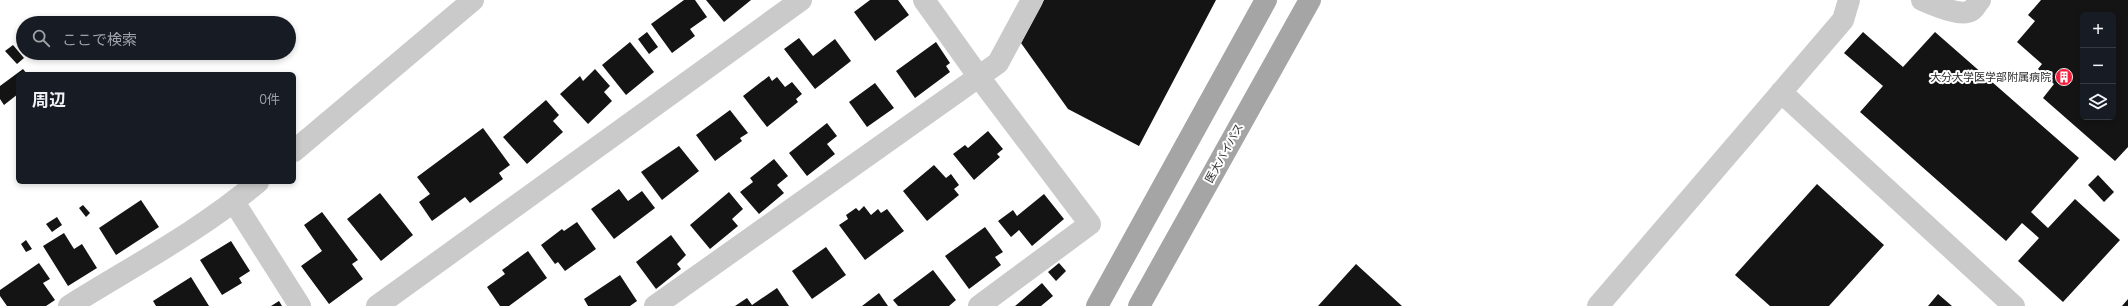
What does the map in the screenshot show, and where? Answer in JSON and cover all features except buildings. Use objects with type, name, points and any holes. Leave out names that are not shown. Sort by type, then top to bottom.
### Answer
[{"type":"main road","points":[[1097,306],[1266,0]]},
{"type":"main road","name":"医大バイパス","points":[[1139,306],[1310,0]]},
{"type":"street","points":[[296,149],[473,0]]},
{"type":"street","points":[[377,306],[801,0]]},
{"type":"street","points":[[924,0],[979,77],[1090,224],[979,306]]},
{"type":"street","points":[[655,306],[998,63],[1032,0]]},
{"type":"street","points":[[1598,306],[1843,20],[1848,10],[1849,0]]},
{"type":"street","points":[[1922,0],[1965,13],[1972,10],[1980,0]]},
{"type":"street","points":[[1781,92],[2014,306]]},
{"type":"street","points":[[69,306],[198,227],[234,202],[256,184]]},
{"type":"street","points":[[234,202],[300,306]]},
{"type":"place","name":"大分大学医学部附属病院","points":[[2064,77]]}]
